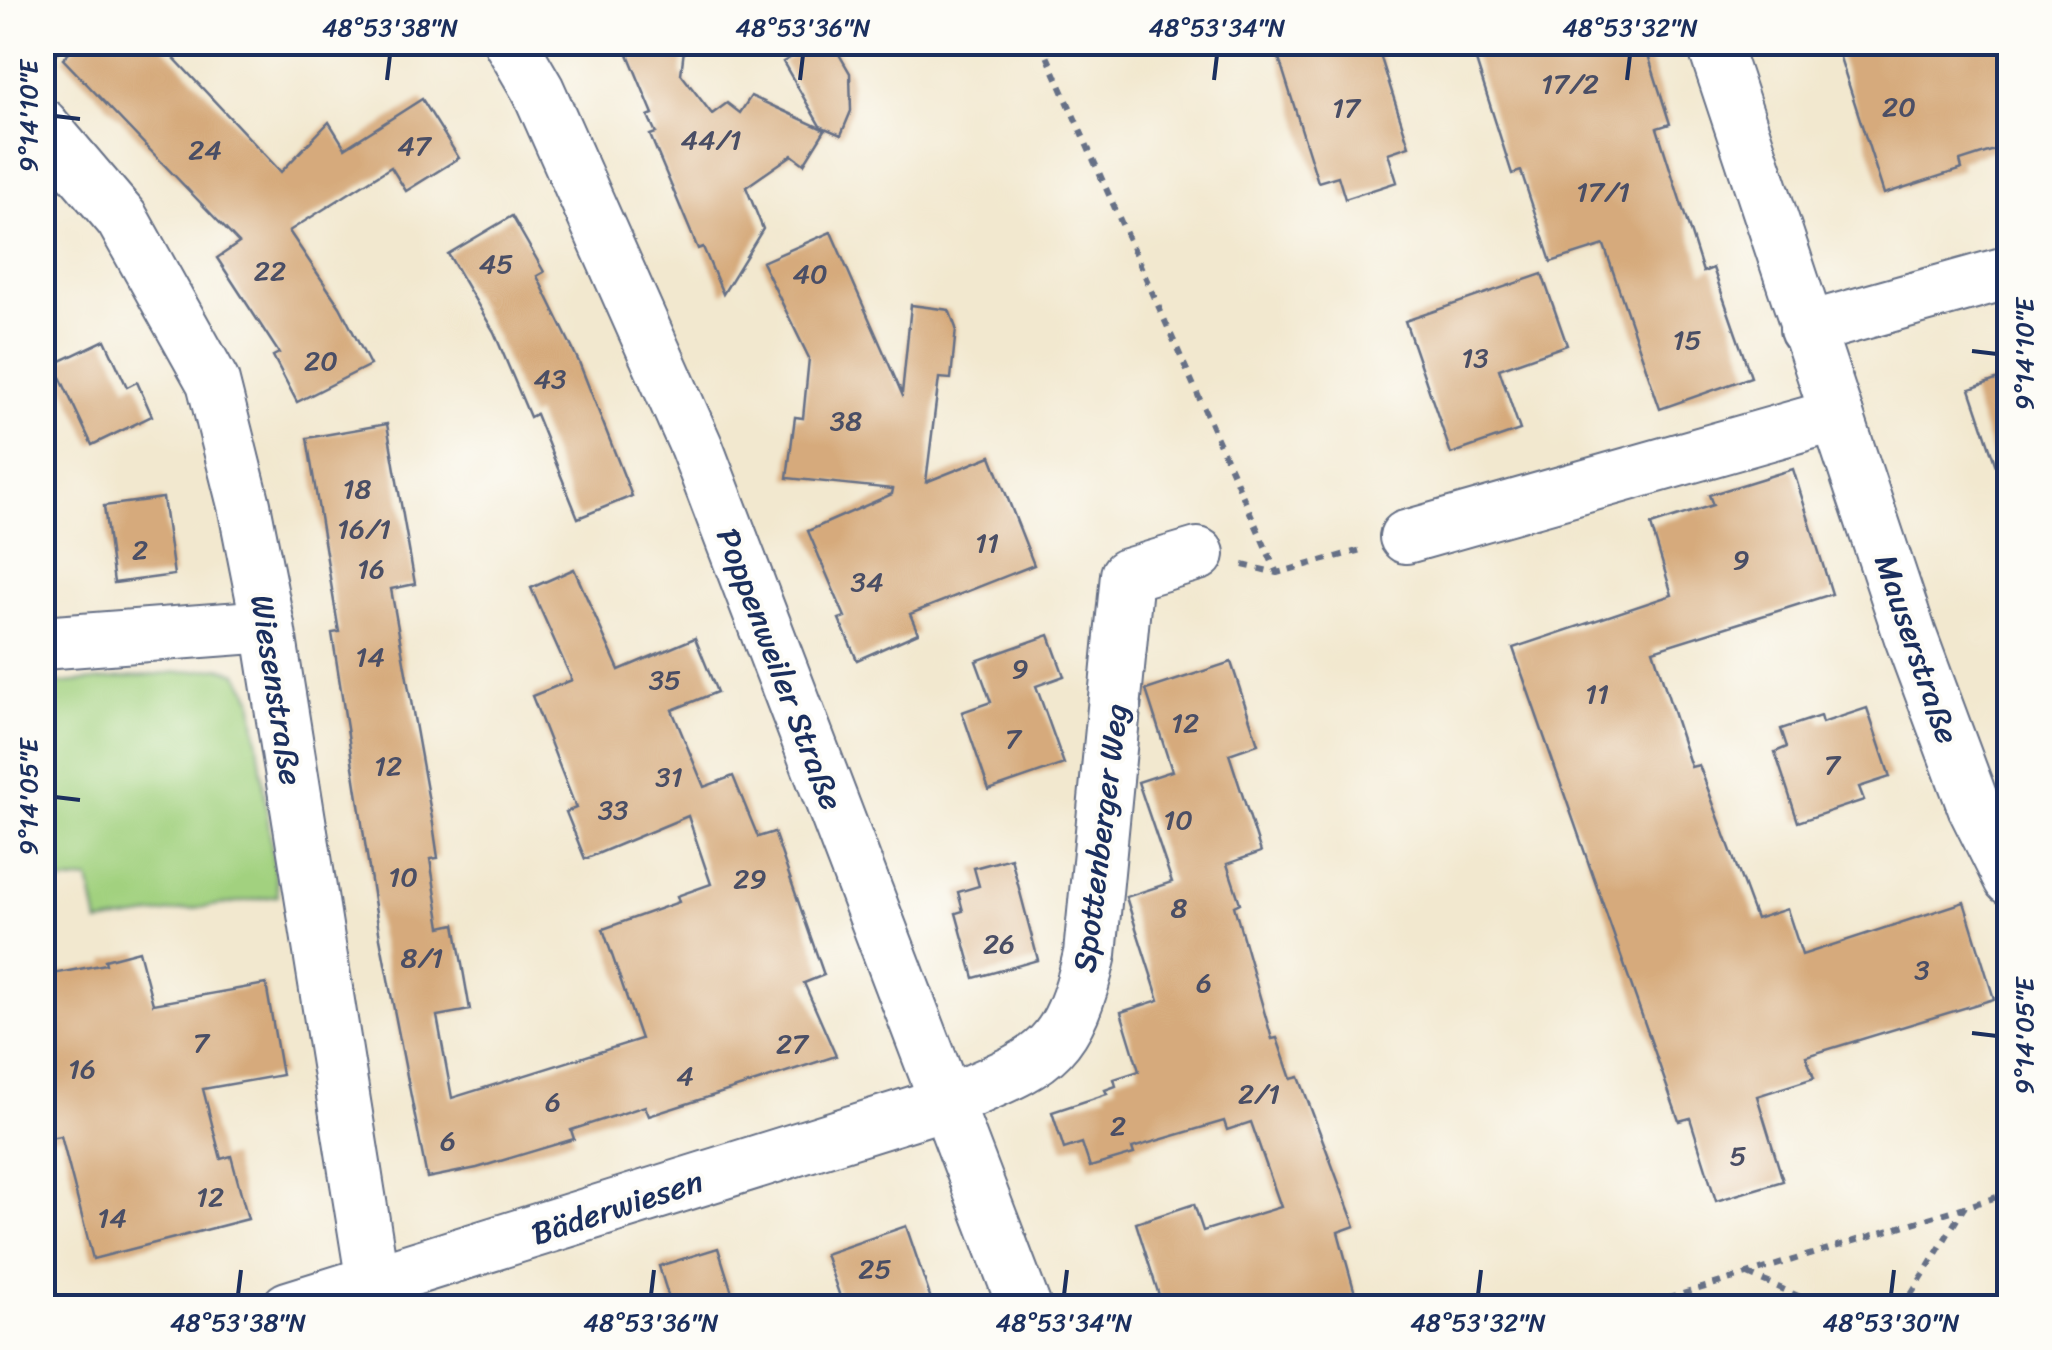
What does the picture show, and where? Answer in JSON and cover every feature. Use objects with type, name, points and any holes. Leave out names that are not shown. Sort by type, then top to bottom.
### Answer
[{"type":"street","name":"Poppenweiler Straße","points":[[510,42],[546,107],[696,446],[1025,1308]]},
{"type":"street","name":"Mauserstraße","points":[[1713,42],[1806,329],[1974,807],[2010,878]]},
{"type":"street","name":"Wiesenstraße","points":[[42,125],[122,219],[213,382],[244,505],[268,626],[374,1296]]},
{"type":"street","points":[[1806,329],[2010,272]]},
{"type":"street","points":[[1406,537],[1838,415]]},
{"type":"street","name":"Spottenberger Weg","points":[[945,1103],[1044,1058],[1066,1028],[1081,995],[1090,954],[1126,574],[1198,554]]},
{"type":"street","points":[[42,643],[268,626]]},
{"type":"street","name":"Bäderwiesen","points":[[288,1308],[374,1296],[945,1103]]},
{"type":"path","points":[[42,66],[65,42]]},
{"type":"path","points":[[1041,42],[1277,574]]},
{"type":"path","points":[[1198,554],[1277,574],[1406,537]]},
{"type":"path","points":[[1637,1308],[2010,1193]]},
{"type":"path","points":[[1903,1308],[1965,1206]]},
{"type":"path","points":[[1748,1274],[1803,1298],[1811,1308]]},
{"type":"path","points":[[42,1287],[46,1308]]},
{"type":"green space","points":[[222,668],[238,674],[252,698],[278,896],[98,923],[89,879],[43,884],[43,685]]},
{"type":"building","points":[[80,42],[159,42],[281,172],[329,122],[345,148],[422,99],[459,158],[406,191],[391,167],[289,231],[340,307],[370,365],[297,402],[273,356],[279,353],[217,258],[239,243],[63,59]]},
{"type":"building","points":[[623,42],[685,42],[681,74],[712,114],[727,103],[740,113],[751,96],[825,130],[804,164],[792,155],[746,187],[763,229],[723,294],[703,247],[698,249],[650,135],[656,133],[648,116],[653,114]]},
{"type":"building","points":[[790,42],[832,42],[850,73],[851,111],[841,135],[820,126],[783,62],[795,55]]},
{"type":"building","points":[[1274,42],[1376,42],[1409,146],[1388,153],[1397,182],[1345,199],[1338,176],[1318,182]]},
{"type":"building","points":[[1470,42],[1644,42],[1670,124],[1657,128],[1703,272],[1713,268],[1751,377],[1660,409],[1604,245],[1551,262],[1521,171],[1512,174]]},
{"type":"building","points":[[1835,42],[2010,42],[2010,145],[1960,161],[1962,169],[1884,194]]},
{"type":"building","points":[[512,216],[544,272],[537,276],[579,362],[632,496],[578,518],[536,414],[530,417],[494,332],[448,254]]},
{"type":"building","points":[[831,232],[902,394],[911,305],[949,310],[956,328],[951,379],[939,378],[926,482],[991,456],[1034,565],[910,614],[918,633],[857,660],[839,619],[845,617],[808,531],[892,494],[893,489],[787,478],[795,417],[803,418],[809,358],[762,262]]},
{"type":"building","points":[[1542,274],[1567,345],[1499,369],[1520,430],[1451,454],[1405,321]]},
{"type":"building","points":[[105,340],[127,387],[137,382],[152,416],[92,445],[54,364]]},
{"type":"building","points":[[2010,375],[2010,486],[2003,487],[1970,389]]},
{"type":"building","points":[[387,424],[415,584],[391,589],[433,824],[438,858],[430,859],[441,927],[455,924],[470,1010],[437,1016],[452,1098],[641,1039],[603,929],[679,902],[677,896],[711,884],[688,816],[585,859],[566,812],[576,808],[532,696],[572,680],[531,588],[574,569],[619,670],[695,638],[717,692],[672,710],[704,787],[733,776],[758,837],[774,832],[824,975],[804,983],[836,1056],[649,1116],[645,1106],[571,1130],[574,1139],[477,1168],[427,1178],[380,938],[332,633],[339,632],[307,438]]},
{"type":"building","points":[[1793,469],[1832,594],[1653,650],[1691,767],[1699,765],[1756,919],[1787,909],[1802,955],[1964,902],[1994,999],[1806,1056],[1814,1078],[1757,1096],[1783,1181],[1716,1201],[1690,1118],[1679,1121],[1513,648],[1672,595],[1651,525],[1713,505],[1709,495]]},
{"type":"building","points":[[163,498],[174,575],[114,583],[104,506]]},
{"type":"building","points":[[1049,635],[1064,676],[1036,686],[1064,764],[989,790],[962,712],[991,702],[976,661]]},
{"type":"building","points":[[1231,662],[1258,744],[1229,754],[1261,852],[1227,864],[1240,903],[1234,906],[1272,1039],[1277,1038],[1291,1079],[1299,1077],[1355,1226],[1338,1232],[1359,1308],[1163,1308],[1136,1223],[1194,1204],[1203,1231],[1281,1207],[1251,1122],[1227,1130],[1224,1121],[1132,1148],[1134,1154],[1090,1167],[1082,1143],[1064,1149],[1052,1112],[1107,1094],[1105,1090],[1116,1086],[1114,1079],[1139,1071],[1121,1012],[1159,1000],[1126,897],[1172,882],[1138,782],[1172,771],[1146,690]]},
{"type":"building","points":[[1867,708],[1890,777],[1859,787],[1864,800],[1798,822],[1775,752],[1787,747],[1781,729],[1820,716],[1822,723]]},
{"type":"building","points":[[1011,858],[1038,960],[974,978],[956,913],[963,911],[958,892],[979,886],[974,868]]},
{"type":"building","points":[[139,951],[153,1004],[266,984],[282,1075],[203,1089],[221,1159],[231,1156],[248,1219],[93,1259],[61,1136],[42,1139],[42,976],[106,964],[105,960]]},
{"type":"building","points":[[906,1226],[934,1308],[844,1308],[825,1254]]},
{"type":"building","points":[[718,1248],[737,1308],[672,1308],[659,1266]]}]
